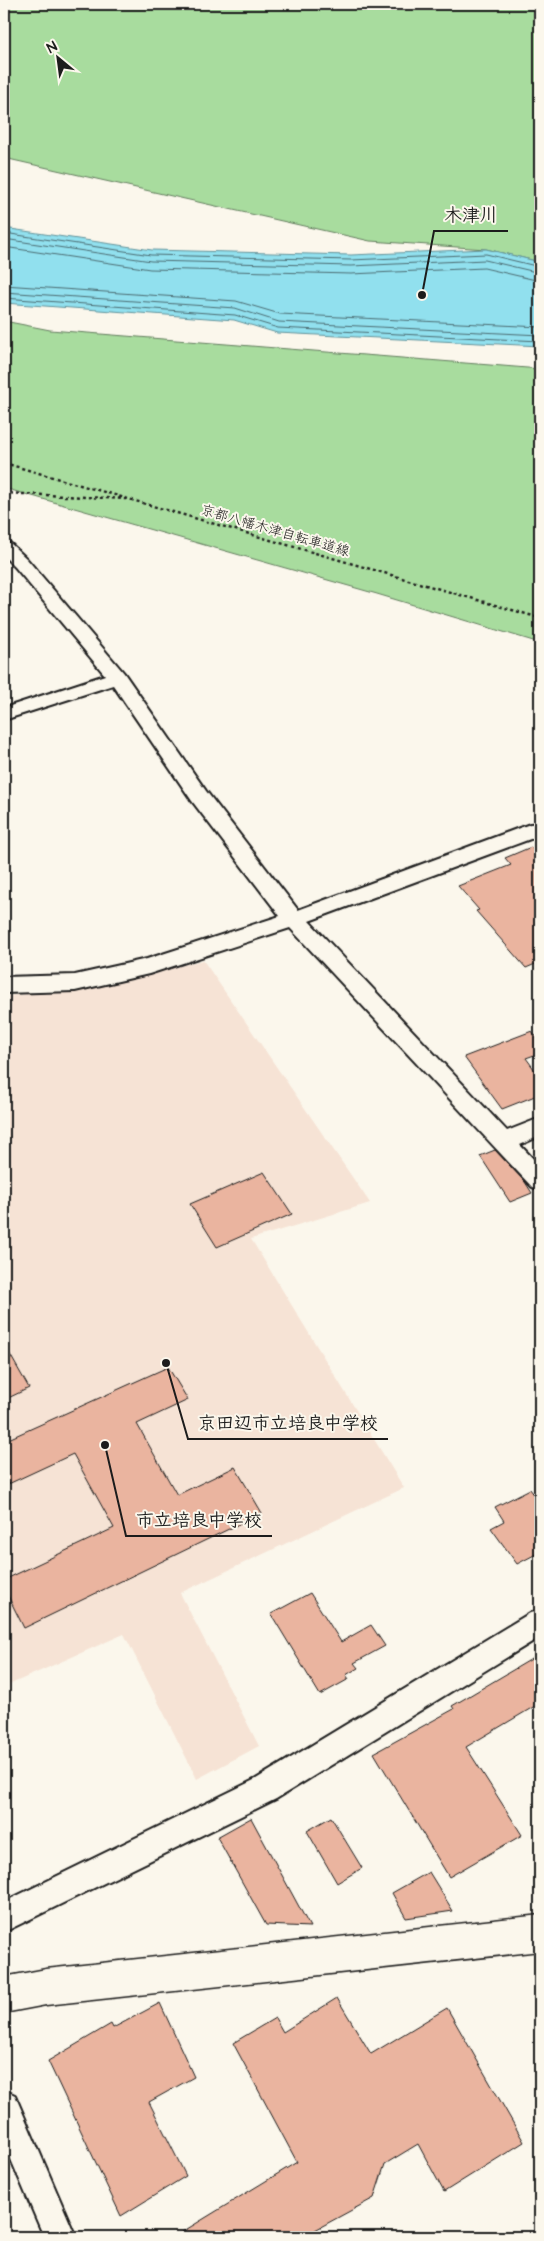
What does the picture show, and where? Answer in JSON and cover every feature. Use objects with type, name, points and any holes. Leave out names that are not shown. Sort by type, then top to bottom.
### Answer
[{"type":"street","points":[[4,548],[22,563],[117,677],[199,796],[293,918],[540,1181]]},
{"type":"street","points":[[4,714],[117,677]]},
{"type":"street","points":[[4,985],[75,982],[149,966],[293,918],[537,829],[540,833]]},
{"type":"street","points":[[504,1142],[540,1128]]},
{"type":"street","points":[[4,1917],[266,1789],[540,1622]]},
{"type":"street","points":[[4,1995],[46,1987],[540,1933]]},
{"type":"street","points":[[4,2106],[60,2237]]},
{"type":"path","name":"京都八幡木津自転車道線","points":[[4,463],[540,618]]},
{"type":"path","points":[[4,493],[131,499]]},
{"type":"shaded area","points":[[203,960],[370,1203],[251,1239],[404,1488],[180,1593],[259,1746],[197,1779],[124,1634],[4,1687],[4,996],[90,989]]},
{"type":"green space","points":[[4,4],[540,4],[540,262],[486,249],[370,241],[4,158]]},
{"type":"green space","points":[[4,321],[50,330],[540,369],[540,643],[377,594],[4,488]]},
{"type":"water","points":[[4,228],[152,250],[351,255],[486,249],[540,262],[540,346],[277,333],[234,320],[4,303]]},
{"type":"building","points":[[531,847],[540,856],[540,962],[526,968],[476,911],[479,910],[458,886],[511,865],[505,858]]},
{"type":"building","points":[[532,1031],[540,1042],[540,1053],[526,1058],[540,1077],[540,1094],[502,1109],[464,1057]]},
{"type":"building","points":[[495,1150],[525,1182],[532,1193],[510,1202],[480,1156]]},
{"type":"building","points":[[264,1172],[292,1214],[217,1247],[190,1204]]},
{"type":"building","points":[[4,1344],[29,1388],[4,1400]]},
{"type":"building","points":[[168,1367],[188,1400],[137,1424],[177,1495],[235,1467],[262,1513],[24,1628],[4,1588],[4,1580],[114,1528],[73,1454],[4,1486],[4,1441]]},
{"type":"building","points":[[530,1489],[540,1503],[540,1552],[517,1564],[491,1528],[504,1521],[495,1507]]},
{"type":"building","points":[[310,1593],[341,1642],[371,1625],[385,1646],[354,1663],[358,1668],[346,1675],[349,1679],[320,1695],[271,1614]]},
{"type":"building","points":[[540,1654],[540,1703],[466,1747],[522,1835],[449,1877],[374,1753],[454,1709],[452,1706]]},
{"type":"building","points":[[331,1817],[362,1868],[337,1883],[307,1831]]},
{"type":"building","points":[[251,1818],[310,1927],[266,1925],[217,1837]]},
{"type":"building","points":[[429,1872],[453,1911],[406,1918],[392,1893]]},
{"type":"building","points":[[337,1998],[371,2054],[447,2008],[524,2142],[444,2192],[418,2144],[385,2164],[374,2198],[315,2230],[319,2237],[174,2237],[297,2162],[233,2043],[275,2018],[283,2032]]},
{"type":"building","points":[[160,2003],[194,2077],[149,2102],[186,2176],[121,2216],[48,2061],[111,2024],[113,2028]]},
{"type":"place","name":"木津川","points":[[422,295]]},
{"type":"place","name":"京田辺市立培良中学校","points":[[166,1363]]},
{"type":"place","name":"市立培良中学校","points":[[105,1445]]}]
